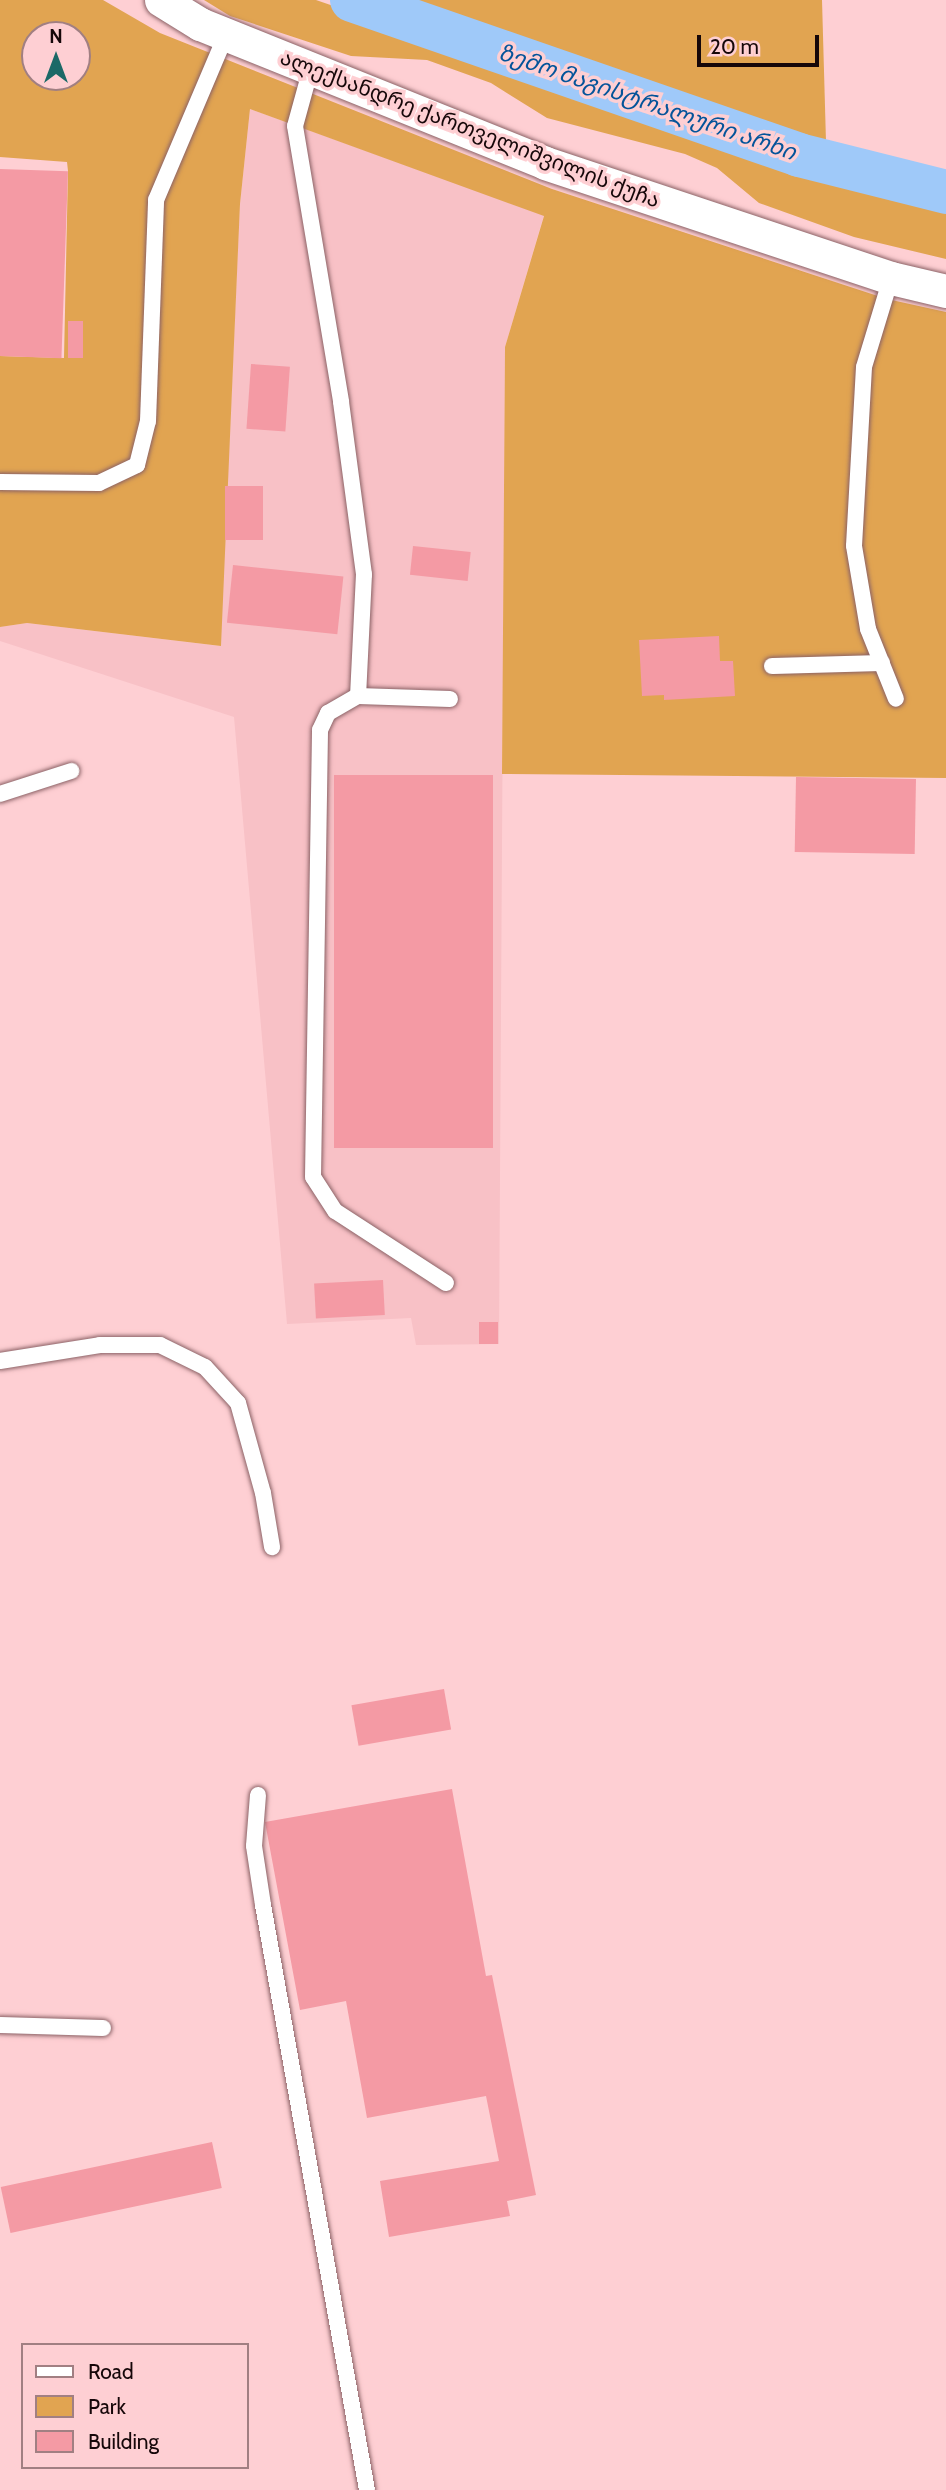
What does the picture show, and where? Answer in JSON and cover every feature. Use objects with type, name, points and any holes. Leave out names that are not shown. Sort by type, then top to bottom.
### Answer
[{"type":"street","name":"ალექსანდრე ქართველიშვილის ქუჩა","points":[[160,0],[226,35],[545,163],[891,278],[946,291]]},
{"type":"lane","points":[[0,482],[99,483],[137,465],[148,421],[156,200],[226,35]]},
{"type":"lane","points":[[312,68],[295,126],[341,402],[364,574],[358,696]]},
{"type":"lane","points":[[891,278],[864,367],[855,487],[854,547],[868,629],[896,699]]},
{"type":"lane","points":[[772,666],[882,663]]},
{"type":"lane","points":[[446,1283],[335,1211],[313,1177],[320,730],[328,713],[358,696],[450,699]]},
{"type":"lane","points":[[0,794],[71,771]]},
{"type":"lane","points":[[0,1361],[100,1345],[160,1345],[205,1367],[238,1403],[263,1493],[272,1547]]},
{"type":"lane","points":[[258,1795],[254,1846],[263,1905],[367,2490]]},
{"type":"lane","points":[[0,2025],[103,2028]]},
{"type":"shaded area","points":[[250,109],[544,215],[505,347],[499,1344],[416,1345],[411,1318],[287,1324],[234,717],[0,641],[0,627],[27,623],[220,646],[240,204]]},
{"type":"green space","points":[[0,0],[103,0],[160,33],[552,189],[887,299],[946,312],[946,778],[502,774],[505,347],[544,216],[250,109],[240,204],[221,646],[27,623],[0,627],[0,356],[64,358],[67,162],[0,157]]},
{"type":"green space","points":[[204,0],[316,0],[897,200],[946,207],[946,259],[854,237],[759,203],[717,168],[685,154],[547,118],[491,83],[427,60],[351,56],[230,16]]},
{"type":"green space","points":[[393,0],[822,0],[826,142],[442,21]]},
{"type":"building","points":[[0,169],[68,171],[61,358],[0,356]]},
{"type":"building","points":[[68,321],[83,321],[83,358],[68,358]]},
{"type":"building","points":[[251,364],[290,367],[285,432],[246,429]]},
{"type":"building","points":[[225,486],[263,486],[263,540],[225,540]]},
{"type":"building","points":[[413,546],[471,552],[468,581],[410,575]]},
{"type":"building","points":[[233,565],[343,577],[337,634],[227,623]]},
{"type":"building","points":[[719,636],[720,661],[733,661],[735,696],[664,700],[664,695],[642,696],[639,640]]},
{"type":"building","points":[[334,775],[493,775],[493,1148],[334,1148]]},
{"type":"building","points":[[796,777],[916,779],[915,854],[795,852]]},
{"type":"building","points":[[383,1280],[385,1315],[316,1319],[314,1284]]},
{"type":"building","points":[[479,1322],[498,1322],[498,1344],[479,1344]]},
{"type":"building","points":[[444,1689],[451,1729],[359,1746],[351,1705]]},
{"type":"building","points":[[452,1789],[486,1976],[492,1975],[536,2195],[507,2201],[510,2216],[389,2237],[380,2181],[499,2161],[486,2096],[367,2118],[346,2001],[300,2010],[265,1822]]},
{"type":"building","points":[[212,2142],[222,2188],[10,2233],[1,2187]]},
{"type":"waterway","name":"ზემო მაგისტრალური არხი","points":[[352,0],[799,155],[946,192]]}]
